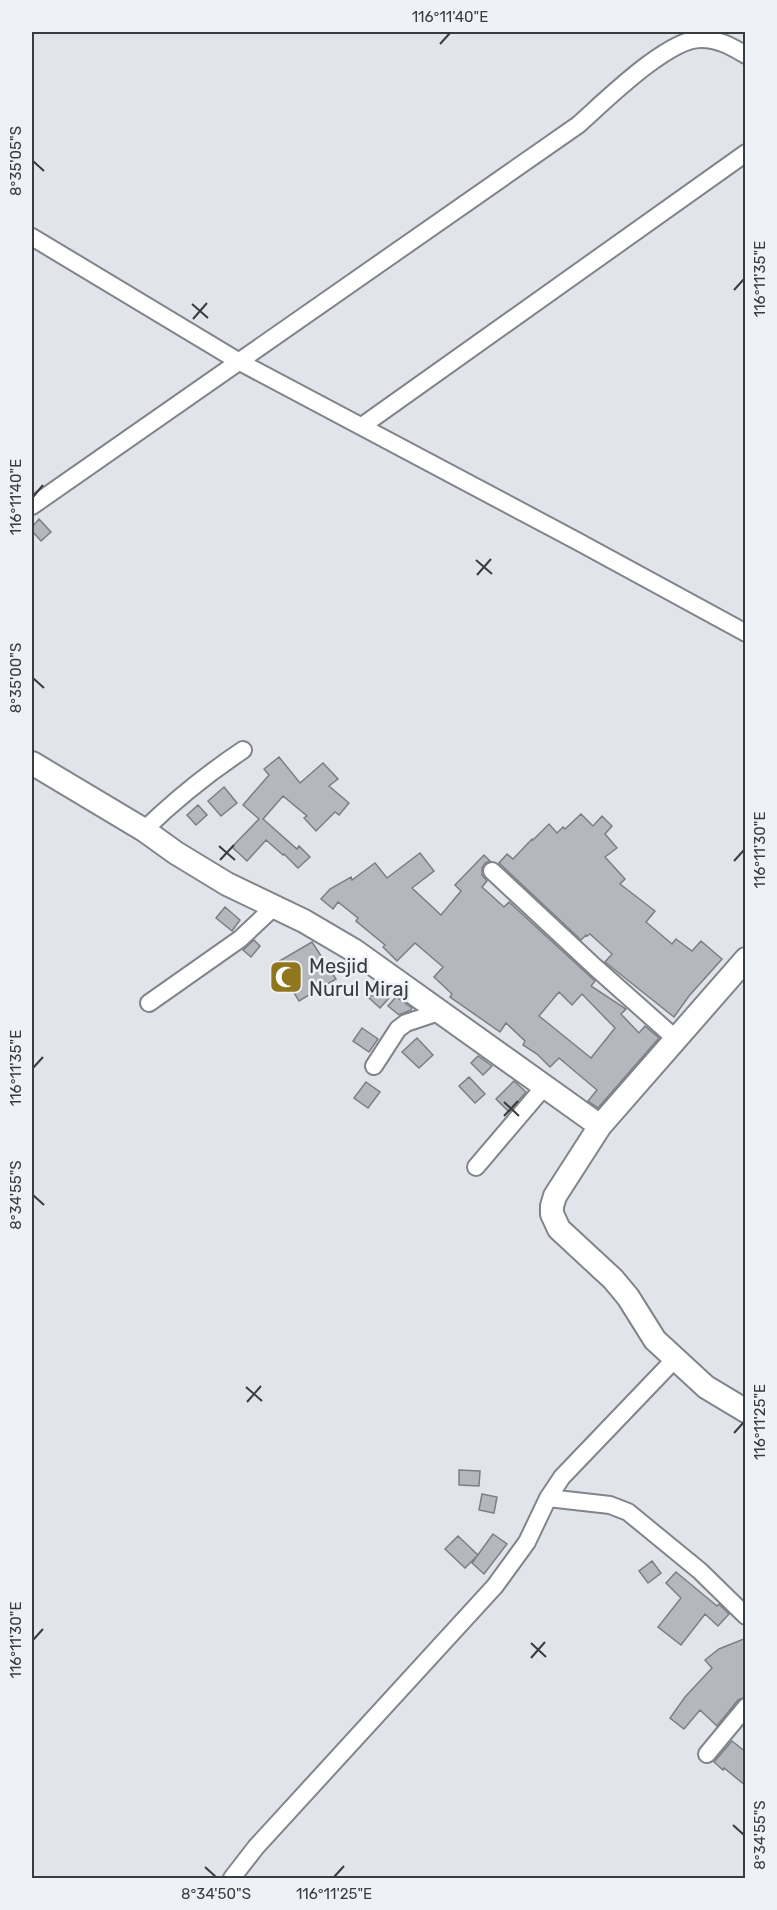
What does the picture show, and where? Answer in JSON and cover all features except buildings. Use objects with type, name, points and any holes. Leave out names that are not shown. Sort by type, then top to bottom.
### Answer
[{"type":"street","points":[[32,506],[457,211],[568,131],[650,63],[672,48],[687,40],[702,38],[720,41],[746,55]]},
{"type":"street","points":[[362,426],[746,153]]},
{"type":"street","points":[[32,237],[238,361],[746,633]]},
{"type":"street","points":[[144,830],[170,805],[217,767],[243,750]]},
{"type":"street","points":[[32,763],[144,830],[226,884],[304,921],[355,951],[600,1126]]},
{"type":"street","points":[[492,871],[676,1039]]},
{"type":"street","points":[[149,1004],[240,939],[274,906]]},
{"type":"street","points":[[746,958],[600,1126],[555,1196],[552,1206],[554,1220],[566,1235],[613,1279],[656,1340],[706,1387],[746,1411]]},
{"type":"street","points":[[374,1066],[398,1029],[406,1023],[439,1012]]},
{"type":"street","points":[[476,1167],[544,1087]]},
{"type":"street","points":[[232,1878],[256,1847],[495,1586],[527,1542],[548,1498],[562,1477],[675,1359]]},
{"type":"street","points":[[548,1498],[610,1505],[628,1512],[700,1571],[746,1616]]},
{"type":"street","points":[[707,1754],[746,1707]]},
{"type":"place","name":"Mesjid Nurul Miraj","points":[[286,977]]}]
